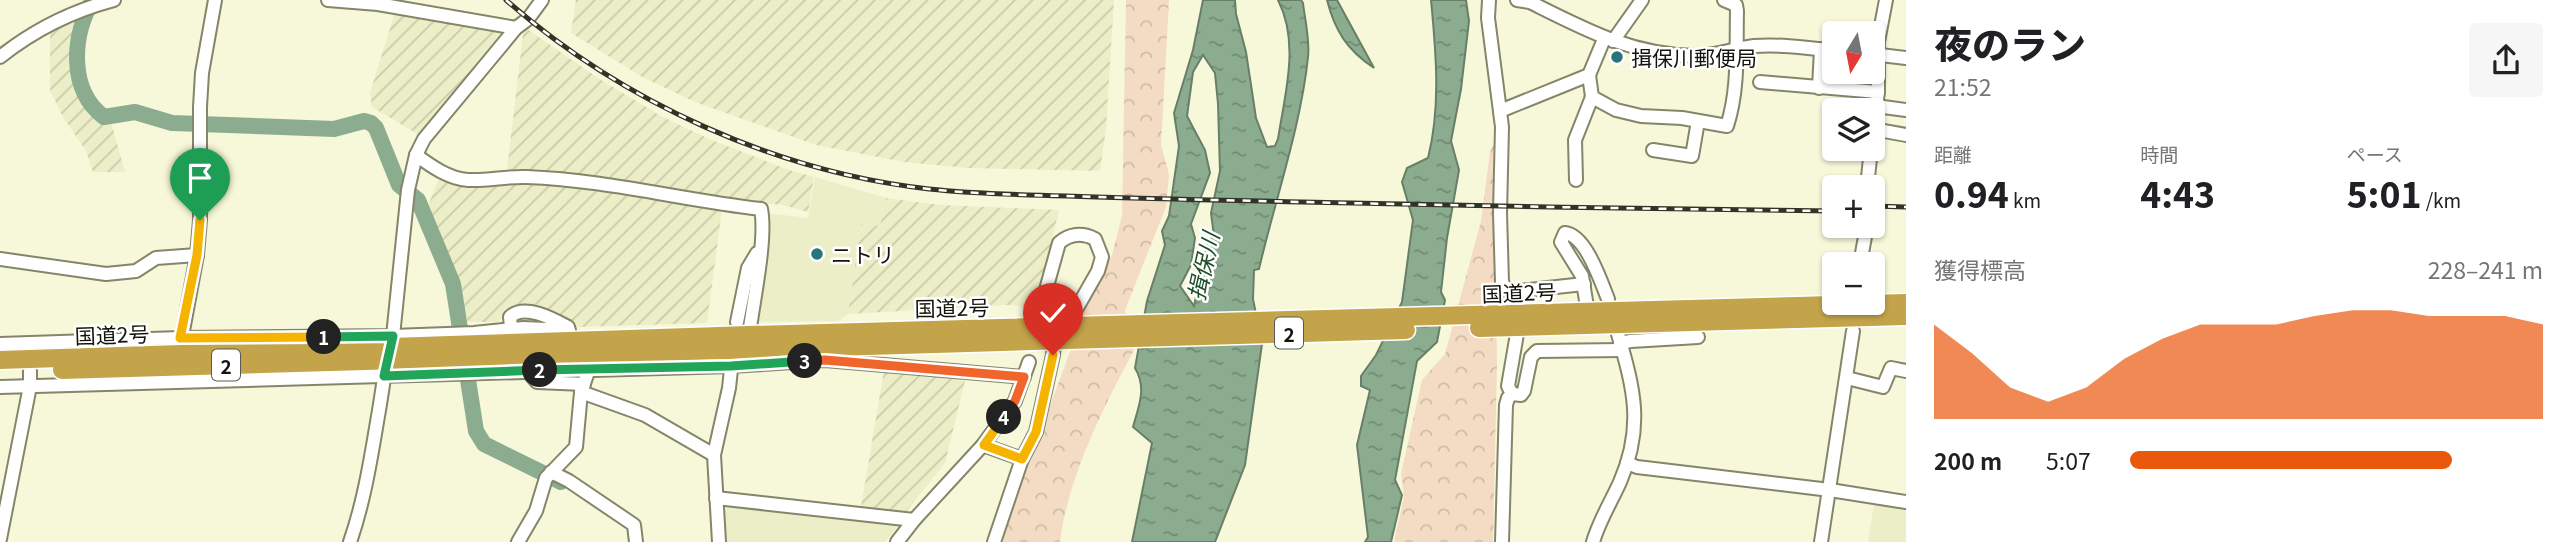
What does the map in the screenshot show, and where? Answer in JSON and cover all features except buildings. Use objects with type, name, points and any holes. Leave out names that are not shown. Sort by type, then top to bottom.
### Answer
[{"type":"highway","name":"国道2号","points":[[0,372],[30,379],[464,352],[572,336],[743,328],[1070,333],[1498,322],[1588,313],[1906,303]]},
{"type":"highway","name":"国道2号","points":[[1498,322],[1518,328],[1906,316]]},
{"type":"highway","name":"国道2号","points":[[464,352],[589,362],[732,358],[1070,333]]},
{"type":"highway","name":"国道2号","points":[[0,360],[180,346],[388,355]]},
{"type":"street","points":[[0,57],[34,33],[89,7],[114,0]]},
{"type":"street","points":[[0,344],[180,346],[197,255],[202,73],[215,0]]},
{"type":"street","points":[[328,0],[378,4],[516,28]]},
{"type":"street","points":[[350,542],[358,520],[388,355],[408,190],[416,155],[424,139],[542,0]]},
{"type":"street","points":[[1489,0],[1503,144],[1500,213],[1502,282],[1506,290],[1511,292],[1584,284]]},
{"type":"street","points":[[1576,180],[1575,141],[1592,97],[1589,75],[1609,40],[1642,0]]},
{"type":"street","points":[[1592,97],[1616,110],[1641,116],[1682,118],[1727,126],[1737,78],[1736,5],[1724,0]]},
{"type":"street","points":[[1882,21],[1886,0]]},
{"type":"street","points":[[1526,1],[1609,40],[1647,51],[1700,56],[1736,49],[1781,46],[1822,49]]},
{"type":"street","points":[[1885,56],[1906,58]]},
{"type":"street","points":[[1500,111],[1589,75]]},
{"type":"street","points":[[1819,88],[1822,75]]},
{"type":"street","points":[[1759,82],[1819,88],[1872,98]]},
{"type":"street","points":[[1885,102],[1906,110]]},
{"type":"street","points":[[1653,150],[1692,156],[1698,121]]},
{"type":"street","points":[[1885,131],[1906,135]]},
{"type":"street","points":[[416,155],[446,174],[468,180],[528,177],[652,191],[711,203],[761,209],[763,219],[760,247],[743,328]]},
{"type":"street","points":[[1588,313],[1582,276],[1561,243],[1565,233],[1576,237],[1593,262],[1608,299]]},
{"type":"street","points":[[994,542],[1022,459],[1036,432],[1053,355],[1070,333],[1098,271],[1102,257],[1095,239],[1075,234],[1059,243],[1039,315]]},
{"type":"street","points":[[0,259],[106,274],[136,271],[156,258],[197,255]]},
{"type":"street","points":[[510,327],[510,317],[520,311],[568,326],[572,336]]},
{"type":"street","points":[[1512,394],[1508,386],[1518,328]]},
{"type":"street","points":[[1821,542],[1853,331]]},
{"type":"street","points":[[1512,394],[1521,395],[1524,391],[1531,357],[1538,351],[1698,337]]},
{"type":"street","points":[[1593,542],[1627,463],[1635,428],[1636,407],[1620,342]]},
{"type":"street","points":[[388,355],[464,352]]},
{"type":"street","points":[[711,454],[732,358],[825,360],[1024,377]]},
{"type":"street","points":[[518,542],[536,511],[546,478],[576,446],[589,362]]},
{"type":"street","points":[[897,542],[984,445],[1015,401],[1029,362]]},
{"type":"street","points":[[1847,378],[1883,387],[1891,368],[1906,371]]},
{"type":"street","points":[[530,374],[537,382],[583,388],[645,415],[711,454]]},
{"type":"street","points":[[0,387],[30,379],[0,539]]},
{"type":"street","points":[[1502,542],[1506,405],[1512,394]]},
{"type":"street","points":[[719,542],[711,454],[721,397]]},
{"type":"street","points":[[984,445],[1022,459]]},
{"type":"street","points":[[1627,463],[1637,467],[1906,502]]},
{"type":"street","points":[[551,472],[588,493],[634,525],[636,542]]},
{"type":"street","points":[[716,498],[914,520]]},
{"type":"shaded area","points":[[576,0],[1114,0],[1106,128],[1100,171],[967,168],[904,162],[816,145],[695,102],[644,78],[571,33]]},
{"type":"shaded area","points":[[395,12],[501,28],[503,36],[419,135],[372,107],[370,93]]},
{"type":"shaded area","points":[[83,13],[73,47],[75,84],[82,101],[92,114],[101,119],[110,119],[125,172],[93,172],[86,151],[63,117],[50,90],[50,27]]},
{"type":"shaded area","points":[[527,29],[598,78],[661,116],[709,139],[814,177],[808,212],[783,205],[711,198],[626,180],[507,170],[523,34]]},
{"type":"shaded area","points":[[815,177],[886,198],[880,227],[861,224],[848,314],[838,321],[755,322],[766,213],[808,218]]},
{"type":"shaded area","points":[[439,178],[458,184],[531,181],[669,198],[722,209],[707,323],[578,327],[560,314],[520,305],[497,322],[468,322],[443,244],[426,211]]},
{"type":"shaded area","points":[[886,198],[941,205],[1059,210],[1035,307],[1005,305],[848,314],[861,224],[880,226]]},
{"type":"shaded area","points":[[884,370],[940,375],[965,381],[945,463],[905,513],[861,507]]},
{"type":"shaded area","points":[[1874,504],[1906,510],[1906,542],[1868,542]]},
{"type":"shaded area","points":[[729,507],[893,522],[898,526],[885,542],[724,542],[723,512]]},
{"type":"green space","points":[[1126,0],[1169,0],[1161,145],[1169,174],[1166,207],[1125,310],[1134,350],[1088,443],[1064,517],[1060,542],[1000,542],[1086,308],[1112,255],[1122,216]]},
{"type":"green space","points":[[1494,143],[1497,364],[1493,542],[1394,542],[1404,497],[1401,474],[1422,380],[1445,354],[1481,221],[1490,152]]},
{"type":"water","points":[[1203,0],[1235,0],[1256,118],[1267,147],[1275,146],[1287,86],[1290,51],[1285,16],[1278,0],[1301,0],[1303,3],[1308,44],[1305,83],[1259,269],[1254,270],[1253,299],[1262,344],[1245,465],[1215,542],[1132,542],[1152,443],[1133,427],[1141,390],[1135,368],[1147,301],[1165,245],[1162,231],[1169,216],[1179,146],[1174,113],[1193,50]],"holes":[[[1203,55],[1215,73],[1220,171],[1211,213],[1214,236],[1208,241],[1194,306],[1180,286],[1191,265],[1195,238],[1191,224],[1210,173],[1205,150],[1187,116],[1193,72]]]},
{"type":"water","points":[[1327,0],[1337,0],[1374,68],[1343,39]]},
{"type":"water","points":[[1431,0],[1466,0],[1469,21],[1461,89],[1451,141],[1459,170],[1441,292],[1445,300],[1437,342],[1417,361],[1395,480],[1402,495],[1391,542],[1365,542],[1368,537],[1357,445],[1370,390],[1361,386],[1361,376],[1376,355],[1402,302],[1413,220],[1402,182],[1407,168],[1428,158],[1435,119],[1436,59]]},
{"type":"waterway","points":[[93,0],[81,29],[77,61],[84,92],[92,106],[104,117],[135,112],[172,123],[334,129],[364,121],[376,128],[399,185],[418,200],[453,284],[476,431],[484,444],[561,482]]},
{"type":"railway","points":[[506,0],[551,37],[650,100],[759,149],[815,167],[872,180],[929,189],[1015,195],[1822,211]]},
{"type":"railway","points":[[1885,206],[1906,207]]},
{"type":"place","name":"揖保川郵便局","points":[[1617,57]]},
{"type":"place","name":"ニトリ","points":[[817,254]]},
{"type":"route","points":[[200,220],[197,255],[180,338],[393,336],[384,376],[731,366],[825,360],[1024,377],[1015,401],[984,445],[1022,459],[1036,432],[1053,355]]},
{"type":"water label","name":"揖保川","points":[[1202,266]]}]
